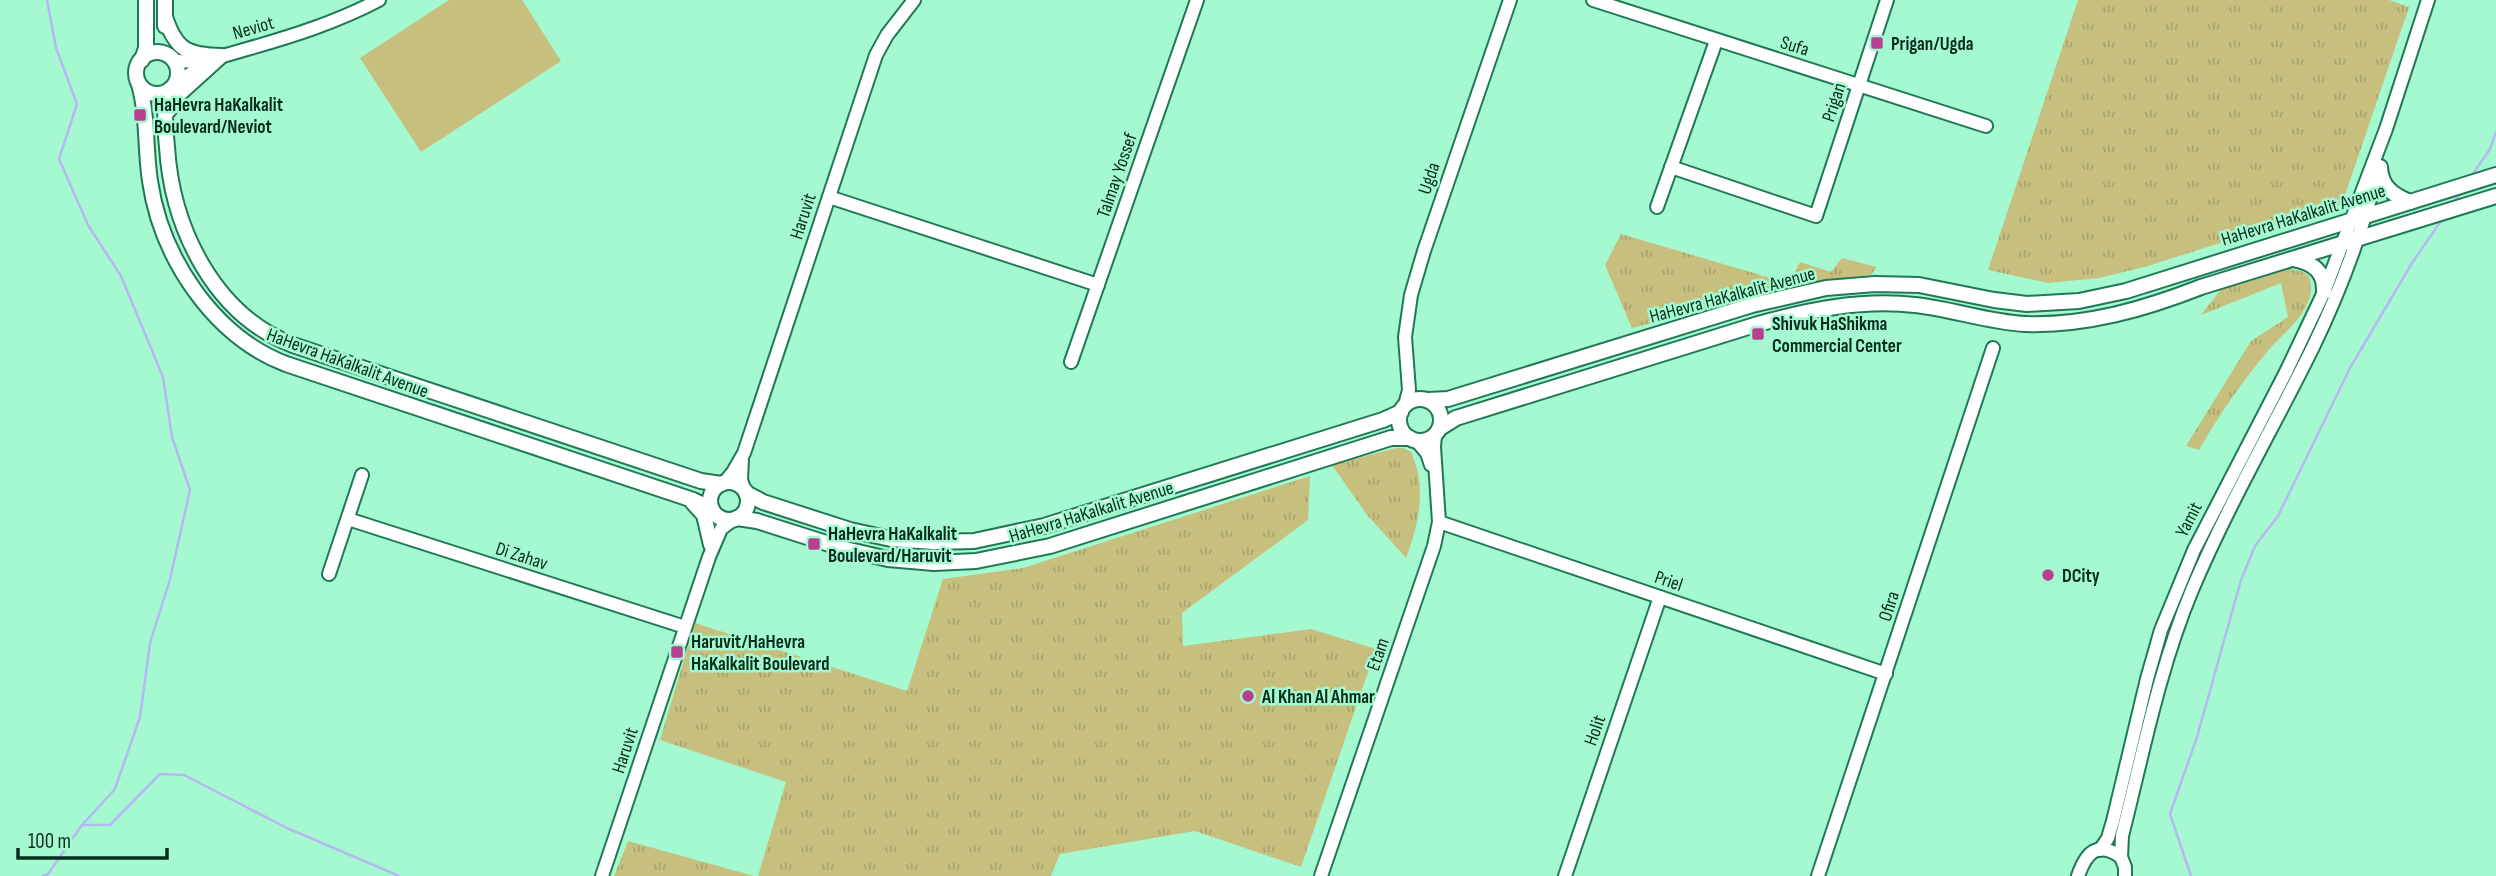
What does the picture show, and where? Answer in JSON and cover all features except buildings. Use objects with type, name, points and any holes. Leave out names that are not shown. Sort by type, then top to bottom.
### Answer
[{"type":"main road","points":[[146,0],[146,48],[136,72],[139,85],[144,90],[157,94],[173,86],[178,71],[170,57],[165,0]]},
{"type":"main road","points":[[165,17],[170,34],[180,47],[196,54],[218,57]]},
{"type":"main road","points":[[142,60],[153,53],[170,57]]},
{"type":"main road","points":[[165,124],[168,112],[179,94],[218,57]]},
{"type":"main road","name":"HaHevra HaKalkalit Avenue","points":[[139,85],[144,106],[150,181],[164,234],[178,263],[201,298],[229,330],[244,342],[270,358],[286,364],[680,495],[713,511]]},
{"type":"main road","name":"HaHevra HaKalkalit Avenue","points":[[173,86],[165,103],[165,124],[172,194],[188,238],[224,294],[243,315],[267,334],[701,481],[723,483]]},
{"type":"main road","points":[[2379,167],[2386,188],[2410,202]]},
{"type":"main road","name":"HaHevra HaKalkalit Avenue","points":[[1424,400],[1448,399],[1752,304],[1802,292],[1849,285],[1895,284],[1919,285],[2011,302],[2079,301],[2147,285],[2496,175]]},
{"type":"main road","name":"HaHevra HaKalkalit Avenue","points":[[1437,431],[1456,418],[1758,324],[1806,312],[1850,305],[1895,304],[2026,324],[2082,321],[2153,305],[2496,195]]},
{"type":"main road","points":[[2292,259],[2310,264],[2319,271],[2324,292]]},
{"type":"main road","points":[[1424,400],[1438,409],[1441,421],[1437,431],[1423,441],[1413,439],[1402,429],[1403,408],[1424,400]]},
{"type":"main road","name":"HaHevra HaKalkalit Avenue","points":[[745,491],[763,502],[871,535],[934,542],[974,541],[1044,526],[1382,420],[1403,408]]},
{"type":"main road","name":"HaHevra HaKalkalit Avenue","points":[[735,519],[757,521],[845,549],[888,559],[934,563],[976,561],[1050,546],[1391,438],[1413,439]]},
{"type":"main road","points":[[723,483],[736,483],[745,491],[748,505],[735,519],[723,519],[713,511],[712,492],[723,483]]},
{"type":"main road","points":[[680,495],[704,514],[710,551]]},
{"type":"street","name":"Neviot","points":[[170,57],[182,62],[218,57],[305,33],[379,0]]},
{"type":"street","name":"Haruvit","points":[[723,483],[744,453],[876,55],[887,35],[914,0]]},
{"type":"street","name":"Talmay Yossef","points":[[1071,362],[1197,0]]},
{"type":"street","name":"Ugda","points":[[1403,408],[1408,373],[1405,337],[1411,295],[1510,0]]},
{"type":"street","name":"Sufa","points":[[1593,0],[1986,126]]},
{"type":"street","name":"Prigan","points":[[1671,167],[1816,216],[1886,0]]},
{"type":"street","points":[[2351,241],[2428,0]]},
{"type":"street","points":[[1657,207],[1716,41]]},
{"type":"street","name":"Neviot","points":[[173,86],[218,57]]},
{"type":"street","points":[[2359,217],[2379,167],[2386,129]]},
{"type":"street","points":[[829,197],[1098,285]]},
{"type":"street","name":"Yamit","points":[[2078,876],[2087,856],[2100,850],[2108,838],[2153,656],[2182,578],[2351,241]]},
{"type":"street","name":"Yamit","points":[[2125,876],[2121,857],[2122,836],[2155,701],[2180,622],[2214,542],[2314,346],[2351,241]]},
{"type":"street","name":"Ofira","points":[[1818,876],[1993,348]]},
{"type":"street","name":"Ugda","points":[[1408,373],[1424,400]]},
{"type":"street","name":"Etam","points":[[1321,876],[1434,546],[1439,522],[1434,447],[1437,431]]},
{"type":"street","name":"Etam","points":[[1413,439],[1427,453],[1437,482]]},
{"type":"street","name":"Haruvit","points":[[744,453],[741,479],[745,491]]},
{"type":"street","points":[[329,574],[362,475]]},
{"type":"street","name":"Haruvit","points":[[710,551],[713,511]]},
{"type":"street","name":"Di Zahav","points":[[348,519],[685,627]]},
{"type":"street","name":"Haruvit","points":[[602,876],[710,551],[721,529],[735,519]]},
{"type":"street","name":"Priel","points":[[1439,522],[1886,674]]},
{"type":"street","name":"Holit","points":[[1565,876],[1660,597]]},
{"type":"street","points":[[2100,850],[2110,850],[2121,857]]},
{"type":"green space","points":[[449,0],[522,0],[561,61],[421,152],[360,58]]},
{"type":"green space","points":[[2078,0],[2389,0],[2409,7],[2342,204],[2148,266],[2099,278],[2048,283],[1988,270]]},
{"type":"green space","points":[[1621,234],[1774,279],[1793,275],[1800,262],[1831,272],[1842,258],[1877,267],[1871,275],[1812,282],[1632,328],[1605,265]]},
{"type":"green space","points":[[2289,269],[2309,276],[2311,292],[2304,309],[2295,323],[2248,375],[2199,450],[2186,446],[2251,341],[2288,317],[2281,283],[2201,315],[2221,289]]},
{"type":"green space","points":[[1396,448],[1411,452],[1419,478],[1418,518],[1406,558],[1367,515],[1332,465]]},
{"type":"green space","points":[[1310,476],[1308,520],[1182,613],[1183,646],[1311,629],[1376,649],[1301,867],[1195,831],[1060,854],[1051,876],[758,876],[786,782],[660,740],[695,623],[907,691],[943,579],[1023,568]]},
{"type":"green space","points":[[628,841],[754,876],[614,876]]},
{"type":"waterway","points":[[47,0],[56,48],[77,104],[59,159],[88,225],[121,276],[163,377],[172,437],[190,490],[170,579],[150,643],[140,717],[115,789],[82,825]]},
{"type":"waterway","points":[[2470,178],[2490,149],[2496,132]]},
{"type":"waterway","points":[[2453,204],[2461,192]]},
{"type":"waterway","points":[[2191,876],[2170,814],[2197,737],[2241,580],[2255,546],[2278,516],[2350,368],[2412,263],[2443,218]]},
{"type":"waterway","points":[[43,876],[48,874],[82,825],[110,825],[160,774],[184,775],[287,828],[399,876]]},
{"type":"place","name":"Prigan/Ugda","points":[[1877,43]]},
{"type":"place","name":"HaHevra HaKalkalit Boulevard/Neviot","points":[[140,115]]},
{"type":"place","name":"Shivuk HaShikma Commercial Center","points":[[1758,334]]},
{"type":"place","name":"HaHevra HaKalkalit Boulevard/Haruvit","points":[[814,544]]},
{"type":"place","name":"DCity","points":[[2048,575]]},
{"type":"place","name":"Haruvit/HaHevra HaKalkalit Boulevard","points":[[677,652]]},
{"type":"place","name":"Al Khan Al Ahmar","points":[[1248,696]]}]
